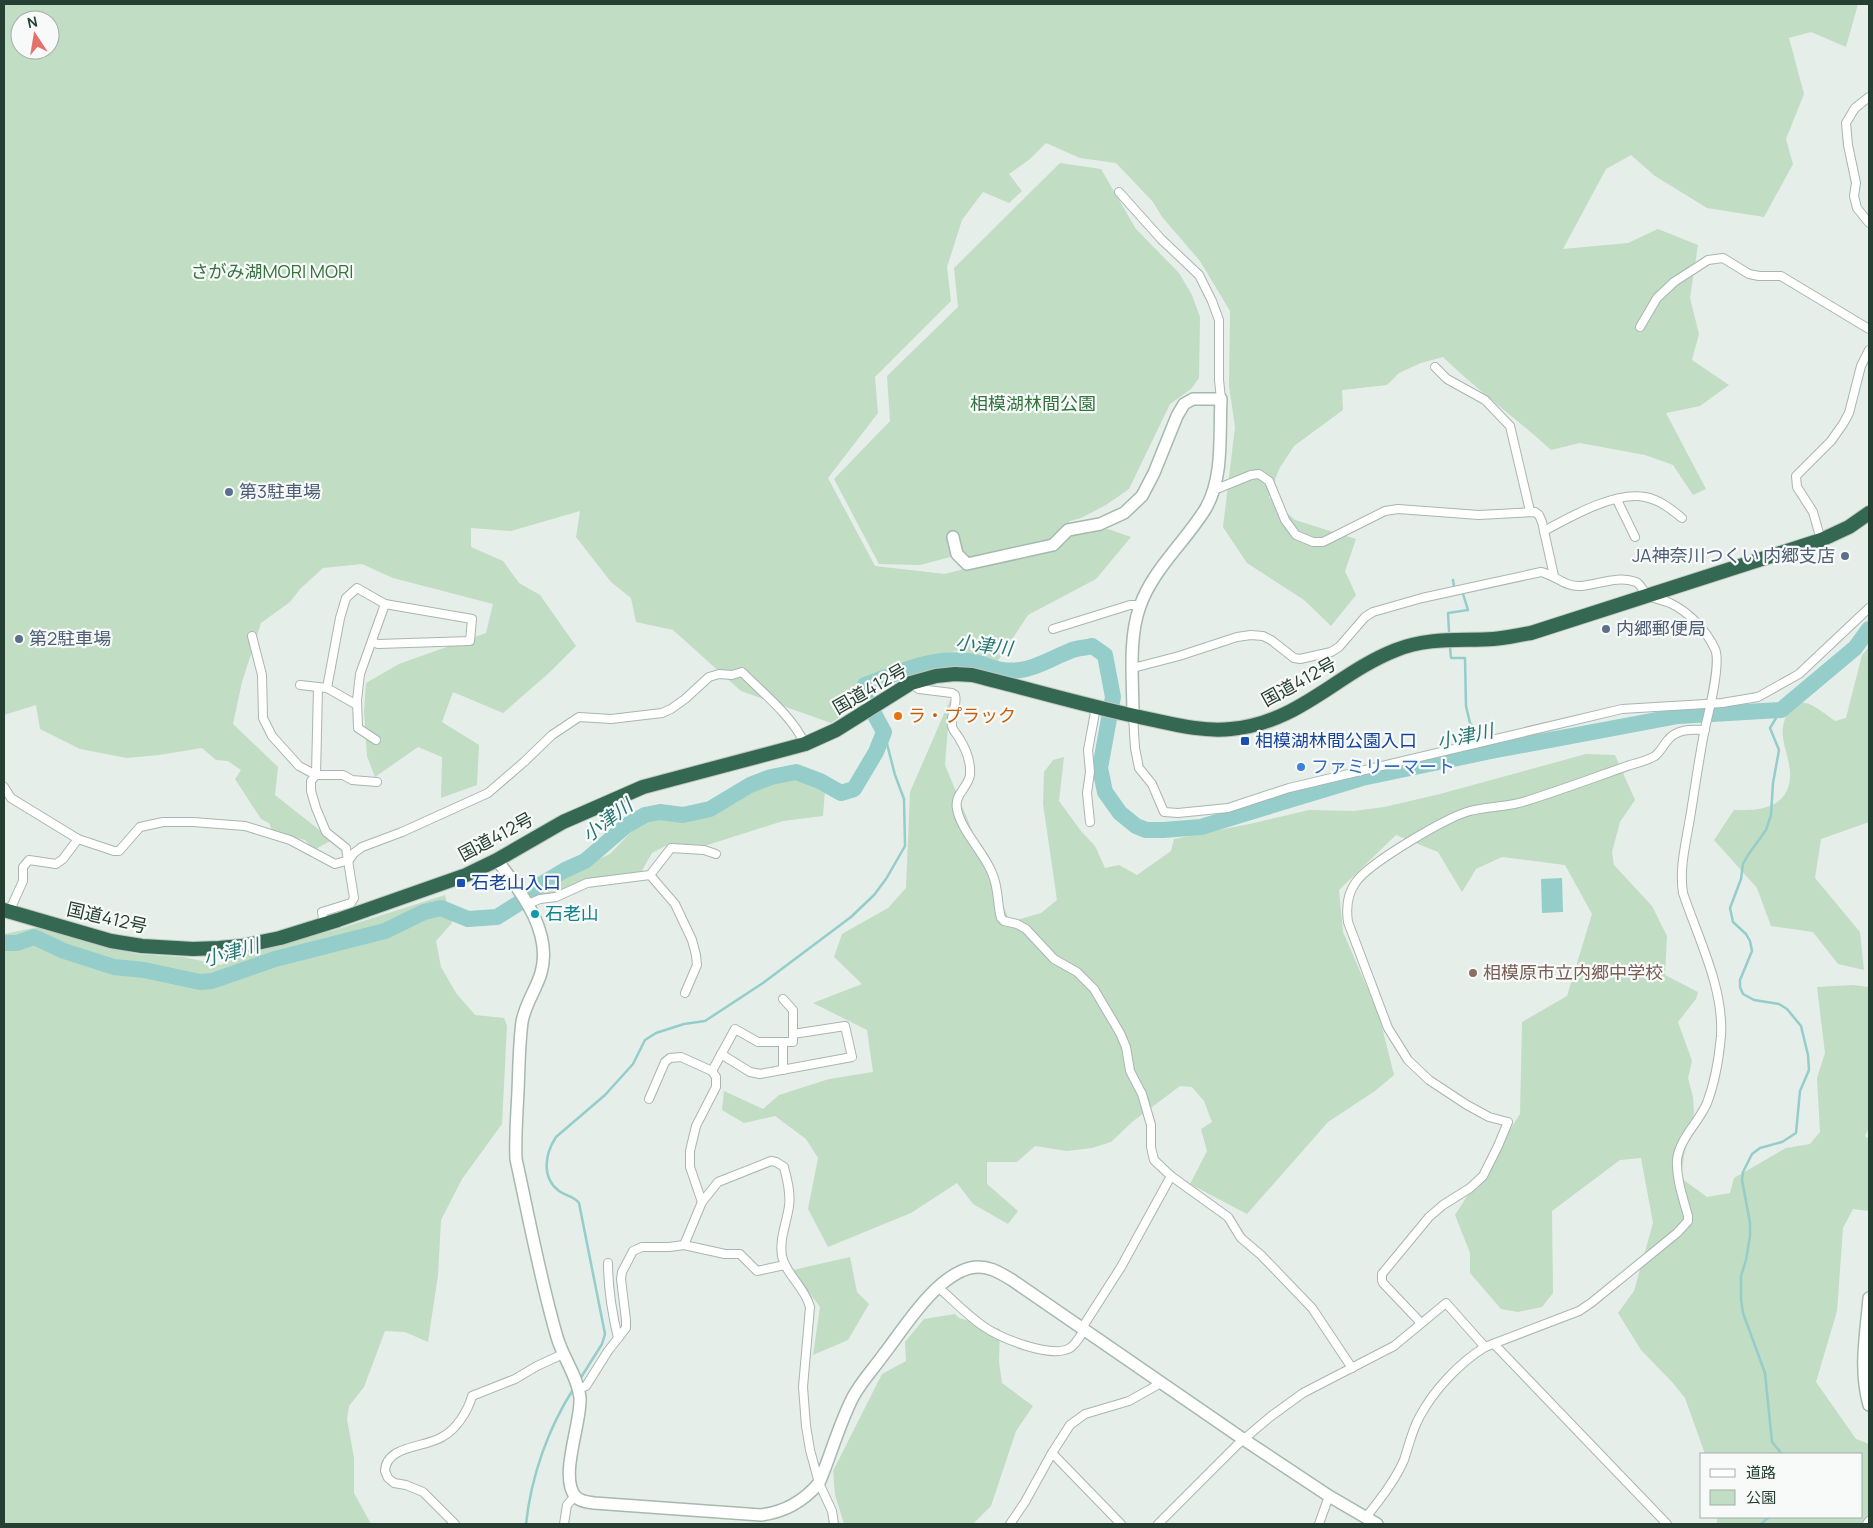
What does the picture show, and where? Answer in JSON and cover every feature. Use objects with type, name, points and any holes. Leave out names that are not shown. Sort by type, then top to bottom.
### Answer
[{"type":"highway","name":"国道412号","points":[[6,911],[111,940],[142,946],[193,949],[242,946],[280,938],[442,884],[497,860],[563,822],[643,787],[806,744],[836,730],[911,683],[936,676],[972,675],[1133,716],[1189,728],[1229,729],[1263,724],[1290,712],[1383,656],[1408,645],[1438,640],[1492,639],[1531,633],[1821,540],[1868,517]]},
{"type":"street","points":[[1869,98],[1855,108],[1846,123],[1846,133],[1854,169],[1856,183],[1854,196],[1857,208],[1869,223]]},
{"type":"street","points":[[1119,192],[1161,239],[1199,275],[1219,320],[1219,380],[1221,399],[1218,465],[1214,490],[1206,507],[1150,585],[1140,605],[1134,636],[1132,668],[1135,748],[1140,768],[1152,784],[1164,812],[1178,813],[1228,808],[1290,788],[1622,709],[1710,703],[1758,697],[1792,679],[1869,608]]},
{"type":"street","points":[[1640,327],[1657,298],[1674,282],[1708,260],[1723,258],[1749,274],[1781,276],[1869,329]]},
{"type":"street","points":[[1821,540],[1813,512],[1797,488],[1796,476],[1831,441],[1843,424],[1849,413],[1861,366],[1869,350]]},
{"type":"street","points":[[1434,367],[1447,379],[1485,400],[1510,426],[1530,511]]},
{"type":"street","points":[[953,537],[957,554],[967,564],[1053,544],[1068,530],[1100,524],[1124,513],[1142,496],[1184,404],[1193,400],[1221,399]]},
{"type":"street","points":[[1214,490],[1259,474],[1269,481],[1285,520],[1296,535],[1313,542],[1323,542],[1385,511],[1398,509],[1479,515],[1530,511],[1539,515],[1554,576]]},
{"type":"street","points":[[1544,532],[1579,512],[1628,497],[1645,497],[1659,502],[1682,518]]},
{"type":"street","points":[[1617,500],[1635,537]]},
{"type":"street","points":[[1132,668],[1179,656],[1238,637],[1251,635],[1263,636],[1271,640],[1294,658],[1300,659],[1332,652],[1339,647],[1365,617],[1374,612],[1422,598],[1541,572],[1554,576],[1565,584],[1578,586],[1613,580],[1627,580],[1640,584],[1647,595],[1669,602],[1689,616],[1699,626],[1714,648],[1716,661],[1685,848],[1682,884],[1683,893],[1714,981],[1719,1007],[1721,1034],[1716,1071],[1706,1104],[1678,1152],[1678,1174],[1688,1221],[1677,1233],[1585,1307],[1472,1354],[1428,1402],[1419,1417],[1404,1459],[1396,1474],[1366,1518]]},
{"type":"street","points":[[326,688],[340,618],[346,598],[357,588],[385,604],[472,619],[470,640],[378,644],[372,642]]},
{"type":"street","points":[[376,740],[358,728],[357,705],[360,674],[385,604]]},
{"type":"street","points":[[1053,628],[1130,605],[1140,605]]},
{"type":"street","points":[[252,636],[262,675],[263,718],[272,736],[299,766],[316,775],[343,775],[352,780],[376,782]]},
{"type":"street","points":[[4,786],[12,798],[78,839],[119,851],[140,826],[162,822],[245,826],[290,840],[335,864],[349,860],[362,847],[402,832],[488,793],[552,735],[579,717],[611,719],[662,713],[672,709],[709,677],[719,674],[732,675],[742,672],[783,714],[806,744]]},
{"type":"street","points":[[911,683],[919,689],[955,695],[956,701],[952,726],[964,747],[970,770],[968,781],[957,798],[957,810],[961,821],[984,856],[993,875],[1001,918],[1004,921],[1017,924],[1026,929],[1054,959],[1077,972],[1094,989],[1104,1003],[1120,1032],[1126,1047],[1130,1071],[1142,1094],[1151,1125],[1151,1146],[1154,1160],[1171,1176],[1228,1217],[1241,1238],[1261,1255],[1312,1308],[1352,1368]]},
{"type":"street","points":[[300,685],[326,688],[357,705]]},
{"type":"street","points":[[318,687],[316,775],[311,781],[311,792],[326,832],[346,848],[354,898],[351,903],[322,912],[324,924]]},
{"type":"street","points":[[1090,822],[1087,793],[1090,772],[1088,750],[1099,707]]},
{"type":"street","points":[[1421,1323],[1384,1283],[1382,1274],[1430,1217],[1443,1205],[1470,1188],[1483,1176],[1490,1165],[1508,1122],[1479,1112],[1429,1080],[1413,1066],[1400,1049],[1385,1022],[1348,922],[1346,912],[1351,891],[1360,877],[1371,866],[1460,815],[1477,809],[1525,802],[1624,768],[1653,757],[1669,738],[1675,734],[1688,730],[1705,730]]},
{"type":"street","points":[[6,911],[23,881],[23,867],[28,860],[56,864],[63,859],[78,839]]},
{"type":"street","points":[[527,903],[556,897],[587,883],[650,875],[671,848],[704,850],[716,854]]},
{"type":"street","points":[[497,860],[527,903],[537,923],[542,941],[542,971],[528,1001],[520,1036],[516,1159],[557,1338],[578,1389],[580,1409],[570,1474],[571,1488],[575,1496],[583,1501],[594,1503],[761,1514],[787,1509],[810,1494],[819,1483],[853,1396],[916,1312],[939,1288],[962,1271],[972,1268],[991,1268],[1012,1280],[1243,1440],[1377,1524]]},
{"type":"street","points":[[650,875],[675,904],[694,948],[697,965],[689,979],[685,993]]},
{"type":"street","points":[[712,1071],[735,1029],[758,1042],[793,1042],[793,1010],[783,999]]},
{"type":"street","points":[[721,1054],[750,1072],[760,1074],[852,1057],[845,1026],[793,1034]]},
{"type":"street","points":[[783,1042],[783,1070]]},
{"type":"street","points":[[649,1099],[665,1062],[670,1058],[681,1057],[712,1071],[716,1077],[716,1087],[696,1126],[690,1151],[690,1167],[702,1202]]},
{"type":"street","points":[[684,1245],[702,1202],[716,1184],[771,1162],[784,1167],[789,1197],[781,1242],[782,1256],[785,1265],[805,1294],[810,1307],[804,1402],[810,1450],[819,1483],[832,1511],[834,1524]]},
{"type":"street","points":[[939,1288],[981,1325],[992,1332],[1030,1347],[1053,1351],[1066,1350],[1073,1345],[1121,1267],[1171,1176]]},
{"type":"street","points":[[578,1389],[586,1386],[597,1367],[627,1326],[621,1288],[621,1275],[633,1251],[637,1248],[684,1245],[725,1254],[740,1254],[757,1271],[785,1265]]},
{"type":"street","points":[[608,1263],[613,1317],[618,1338]]},
{"type":"street","points":[[1869,1298],[1864,1360],[1864,1379],[1869,1405]]},
{"type":"street","points":[[1158,1524],[1270,1416],[1302,1393],[1394,1346],[1446,1303],[1485,1347]]},
{"type":"street","points":[[1494,1344],[1667,1524]]},
{"type":"street","points":[[455,1524],[423,1492],[390,1480],[385,1471],[386,1462],[398,1452],[437,1440],[448,1434],[467,1411],[472,1396],[515,1379],[544,1362],[563,1354]]},
{"type":"street","points":[[1010,1524],[1070,1425],[1077,1419],[1095,1410],[1129,1401],[1161,1383]]},
{"type":"street","points":[[1052,1453],[1121,1524]]},
{"type":"street","points":[[564,1524],[567,1504],[575,1496]]},
{"type":"street","points":[[1319,1524],[1330,1496]]},
{"type":"street","points":[[1866,1524],[1869,1521]]},
{"type":"green space","name":"さがみ湖MORI MORI","points":[[4,4],[1858,4],[1846,47],[1811,32],[1789,38],[1804,94],[1786,139],[1793,164],[1764,217],[1707,208],[1655,176],[1631,155],[1606,169],[1563,249],[1628,243],[1658,229],[1698,245],[1690,298],[1699,334],[1692,360],[1729,385],[1700,406],[1666,413],[1706,489],[1693,495],[1673,465],[1645,455],[1580,443],[1551,450],[1443,357],[1421,363],[1399,373],[1387,385],[1342,390],[1343,410],[1294,446],[1279,469],[1269,497],[1295,520],[1356,539],[1345,571],[1356,595],[1331,626],[1304,600],[1247,563],[1223,527],[1235,427],[1229,386],[1230,311],[1200,261],[1162,217],[1153,202],[1116,163],[1080,158],[1046,143],[1030,159],[1009,174],[1022,191],[1009,203],[983,192],[962,220],[947,267],[951,301],[875,377],[878,413],[828,478],[875,566],[945,574],[1054,545],[1067,533],[1108,529],[1131,537],[1096,579],[1028,615],[997,662],[957,651],[923,657],[831,723],[741,691],[673,630],[636,622],[631,598],[611,582],[576,537],[580,511],[511,531],[471,528],[471,547],[503,561],[519,583],[540,595],[576,646],[550,672],[503,713],[453,692],[442,722],[479,745],[477,785],[441,798],[442,757],[418,747],[375,777],[367,756],[364,711],[366,683],[399,664],[486,633],[493,604],[393,578],[362,564],[323,568],[300,589],[290,602],[261,623],[242,682],[233,724],[278,767],[275,795],[332,840],[314,850],[305,840],[273,833],[269,823],[261,819],[235,779],[241,770],[228,761],[216,760],[202,748],[127,758],[80,749],[40,729],[36,705],[4,715]]},
{"type":"green space","name":"相模湖林間公園","points":[[1060,163],[1101,169],[1136,229],[1179,273],[1192,295],[1200,317],[1199,378],[1191,389],[1170,404],[1129,489],[1106,505],[1081,518],[1070,521],[1052,542],[974,559],[962,554],[920,565],[879,564],[834,479],[890,421],[887,376],[958,307],[954,268]]},
{"type":"green space","points":[[1869,647],[1869,822],[1821,839],[1815,878],[1860,932],[1864,970],[1838,964],[1813,932],[1771,926],[1757,888],[1714,840],[1734,810],[1765,808],[1781,799],[1789,783],[1790,771],[1783,732],[1787,714],[1795,705],[1805,703],[1820,710],[1835,721],[1846,718],[1862,655]]},
{"type":"green space","points":[[950,700],[945,765],[1010,922],[1041,913],[1057,900],[1043,804],[1044,772],[1053,760],[1064,757],[1059,801],[1081,831],[1095,846],[1105,868],[1119,865],[1137,875],[1171,851],[1174,839],[1309,810],[1354,811],[1384,807],[1440,794],[1586,754],[1615,755],[1635,800],[1620,822],[1612,852],[1614,865],[1652,906],[1667,936],[1665,975],[1698,992],[1696,999],[1678,1022],[1692,1061],[1688,1078],[1693,1097],[1694,1113],[1681,1178],[1707,1197],[1730,1193],[1734,1178],[1786,1148],[1810,1144],[1820,1132],[1817,1078],[1825,1053],[1817,987],[1853,985],[1869,987],[1869,1128],[1865,1136],[1869,1139],[1869,1211],[1853,1209],[1843,1228],[1837,1311],[1816,1382],[1856,1439],[1869,1444],[1869,1524],[1717,1524],[1717,1518],[1863,1518],[1863,1453],[1705,1453],[1685,1398],[1641,1350],[1618,1313],[1634,1291],[1653,1223],[1641,1158],[1620,1160],[1552,1211],[1553,1293],[1542,1307],[1518,1312],[1501,1309],[1470,1273],[1470,1253],[1455,1215],[1520,1114],[1522,1022],[1567,996],[1592,914],[1565,865],[1502,857],[1476,869],[1462,892],[1438,852],[1396,835],[1339,890],[1343,932],[1379,1015],[1394,1075],[1375,1091],[1328,1122],[1247,1214],[1190,1184],[1207,1151],[1201,1129],[1212,1122],[1204,1101],[1192,1087],[1180,1086],[1132,1122],[1111,1142],[1092,1148],[1067,1151],[1035,1146],[1017,1162],[987,1162],[987,1184],[1018,1211],[1008,1224],[973,1204],[957,1183],[911,1213],[828,1247],[808,1209],[818,1158],[806,1139],[775,1116],[744,1123],[722,1110],[724,1091],[763,1109],[779,1095],[829,1079],[873,1072],[867,1030],[813,1003],[862,984],[834,957],[842,934],[888,908],[906,888],[910,792]]},
{"type":"green space","points":[[797,776],[825,791],[823,816],[783,821],[698,848],[671,843],[652,853],[640,874],[587,881],[556,896],[541,894],[579,868],[610,854],[636,827],[658,819],[697,818],[732,803],[766,782]]},
{"type":"green space","points":[[445,895],[452,923],[436,941],[441,967],[456,993],[475,1015],[504,1018],[507,1026],[502,1124],[462,1179],[441,1220],[438,1275],[428,1342],[405,1332],[385,1331],[364,1387],[349,1406],[347,1419],[354,1458],[354,1493],[371,1524],[4,1524],[4,934],[39,927],[137,954],[183,957],[221,965],[250,949],[335,930]]},
{"type":"green space","points":[[850,1257],[857,1292],[869,1304],[848,1340],[813,1355],[820,1307],[793,1270]]},
{"type":"green space","points":[[955,1314],[959,1318],[1000,1329],[999,1362],[1002,1383],[1033,1406],[1016,1431],[991,1506],[973,1524],[844,1524],[835,1495],[833,1471],[882,1374],[906,1361],[905,1342],[924,1319]]},
{"type":"water","points":[[1562,878],[1563,912],[1542,913],[1541,879]]},
{"type":"waterway","points":[[1453,580],[1454,587]]},
{"type":"waterway","points":[[1449,631],[1448,613],[1468,610],[1463,594]]},
{"type":"waterway","name":"小津川","points":[[4,943],[17,943],[34,937],[64,951],[114,967],[144,970],[200,982],[212,981],[275,959],[385,931],[424,912],[441,908],[468,919],[497,917],[524,900],[540,885],[585,861],[627,825],[645,815],[660,812],[683,815],[710,809],[750,785],[771,777],[796,772],[820,781],[841,793],[854,789],[876,752],[884,732],[864,695],[865,685],[928,663],[955,660],[968,661],[1012,671],[1033,667],[1072,650],[1092,646],[1105,655],[1113,697],[1100,768],[1105,792],[1120,813],[1136,826],[1146,830],[1163,830],[1201,827],[1362,778],[1491,751],[1678,716],[1781,710],[1855,648],[1869,629]]},
{"type":"waterway","points":[[1450,648],[1451,658],[1465,658],[1466,706],[1470,723],[1480,737]]},
{"type":"waterway","points":[[1781,710],[1770,728],[1779,750],[1773,783],[1771,815],[1766,830],[1743,864],[1741,879],[1730,908],[1733,922],[1746,934],[1752,951],[1740,980],[1743,994],[1754,1000],[1779,1004],[1787,1009],[1801,1026],[1808,1055],[1809,1070],[1800,1091],[1796,1133],[1782,1142],[1760,1148],[1752,1154],[1743,1172],[1742,1180],[1750,1223],[1746,1260],[1741,1276],[1743,1313],[1765,1373],[1772,1442],[1781,1453]]},
{"type":"waterway","points":[[580,1379],[602,1344],[605,1334],[579,1203],[559,1191],[549,1179],[547,1172],[547,1158],[552,1144],[556,1137],[605,1095],[633,1064],[645,1040],[656,1033],[684,1024],[705,1021],[763,983],[851,917],[874,895],[886,879],[905,846],[904,799],[895,775],[884,732]]},
{"type":"waterway","points":[[526,1524],[528,1506],[542,1453],[556,1420],[574,1388]]},
{"type":"waterway","points":[[1761,1524],[1768,1518]]},
{"type":"place","name":"第3駐車場","points":[[229,492]]},
{"type":"place","name":"JA神奈川つくい 内郷支店","points":[[1845,556]]},
{"type":"place","name":"内郷郵便局","points":[[1606,629]]},
{"type":"place","name":"第2駐車場","points":[[19,639]]},
{"type":"place","name":"ラ・プラック","points":[[898,716]]},
{"type":"place","name":"相模湖林間公園入口","points":[[1245,741]]},
{"type":"place","name":"ファミリーマート","points":[[1301,767]]},
{"type":"place","name":"石老山入口","points":[[461,883]]},
{"type":"place","name":"石老山","points":[[535,914]]},
{"type":"place","name":"相模原市立内郷中学校","points":[[1473,973]]}]
